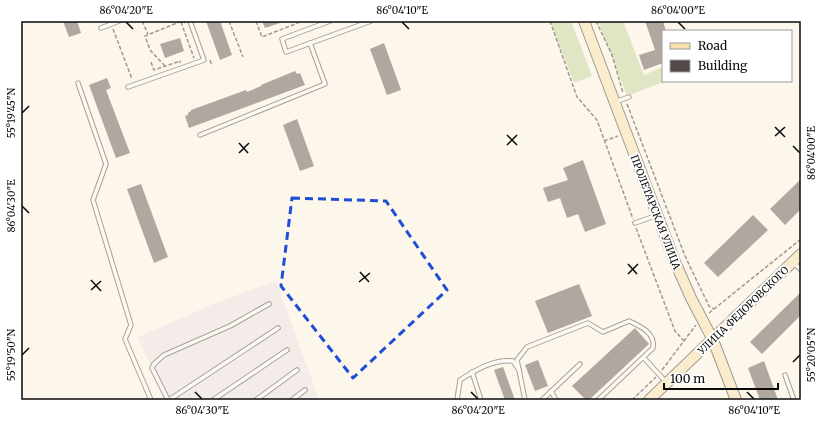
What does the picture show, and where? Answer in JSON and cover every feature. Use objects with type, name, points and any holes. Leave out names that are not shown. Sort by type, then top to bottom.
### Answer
[{"type":"street","name":"ПРОЛЕТАРСКАЯ УЛИЦА","points":[[584,21],[656,215],[675,262],[713,340],[736,400]]},
{"type":"street","name":"УЛИЦА ФЕДОРОВСКОГО","points":[[649,400],[801,254]]},
{"type":"lane","points":[[101,28],[119,21]]},
{"type":"lane","points":[[128,87],[204,60],[190,21]]},
{"type":"lane","points":[[330,21],[282,39],[286,52],[371,21]]},
{"type":"lane","points":[[200,134],[325,84],[310,43]]},
{"type":"lane","points":[[78,83],[106,164],[93,200],[132,325],[125,339],[152,400]]},
{"type":"lane","points":[[614,102],[627,98]]},
{"type":"lane","points":[[634,223],[656,215]]},
{"type":"lane","points":[[793,262],[801,270]]},
{"type":"lane","points":[[269,304],[230,326],[164,355],[154,364],[152,368],[169,400],[278,328]]},
{"type":"lane","points":[[525,400],[517,360],[527,347],[588,323],[603,332],[629,321],[642,326],[653,338],[653,348],[598,400]]},
{"type":"lane","points":[[213,400],[287,350]]},
{"type":"lane","points":[[644,358],[667,383]]},
{"type":"lane","points":[[457,400],[460,380],[488,364],[506,360],[513,361],[519,370]]},
{"type":"lane","points":[[542,400],[580,364]]},
{"type":"lane","points":[[256,400],[297,370]]},
{"type":"lane","points":[[472,372],[482,400]]},
{"type":"lane","points":[[785,375],[794,400]]},
{"type":"lane","points":[[292,400],[305,390]]},
{"type":"lane","points":[[551,391],[556,400]]},
{"type":"path","points":[[142,21],[148,34]]},
{"type":"path","points":[[229,21],[243,56]]},
{"type":"path","points":[[256,21],[262,37],[303,21]]},
{"type":"path","points":[[550,21],[577,97],[596,120],[675,331],[684,341]]},
{"type":"path","points":[[596,21],[612,55],[685,256],[709,306],[714,310]]},
{"type":"path","points":[[181,22],[194,59]]},
{"type":"path","points":[[165,66],[150,50],[145,37],[148,34],[181,22],[192,27]]},
{"type":"path","points":[[111,24],[134,85]]},
{"type":"path","points":[[151,62],[154,70],[180,61],[180,64]]},
{"type":"path","points":[[632,400],[659,374],[695,326],[801,239]]},
{"type":"highlighted area","points":[[292,198],[386,201],[447,290],[353,378],[281,286]]},
{"type":"shaded area","points":[[276,281],[319,400],[165,400],[138,337],[216,303]]},
{"type":"green space","points":[[550,21],[571,21],[592,76],[574,83]]},
{"type":"green space","points":[[598,21],[623,21],[644,75],[662,67],[662,82],[663,82],[627,96]]},
{"type":"building","points":[[63,21],[77,21],[81,33],[69,37]]},
{"type":"building","points":[[206,21],[220,21],[232,55],[220,60]]},
{"type":"building","points":[[262,21],[282,21],[283,22],[265,28]]},
{"type":"building","points":[[645,21],[663,21],[666,30],[662,30],[662,63],[644,70],[639,55],[655,50]]},
{"type":"building","points":[[180,38],[184,51],[165,58],[160,44]]},
{"type":"building","points":[[384,43],[401,90],[387,95],[370,49]]},
{"type":"building","points":[[295,71],[297,74],[300,73],[305,85],[189,128],[185,116],[188,115],[191,110],[246,90],[247,92]]},
{"type":"building","points":[[107,78],[111,88],[106,90],[130,153],[116,158],[89,85]]},
{"type":"building","points":[[297,119],[314,166],[300,171],[283,125]]},
{"type":"building","points":[[583,160],[606,224],[585,232],[578,214],[567,218],[560,198],[548,202],[543,188],[568,180],[563,168]]},
{"type":"building","points":[[801,179],[801,209],[785,225],[770,209]]},
{"type":"building","points":[[141,184],[168,257],[154,263],[127,189]]},
{"type":"building","points":[[753,215],[768,230],[718,277],[704,263]]},
{"type":"building","points":[[579,284],[592,316],[548,333],[535,301]]},
{"type":"building","points":[[801,292],[801,315],[762,354],[750,342]]},
{"type":"building","points":[[635,328],[649,344],[589,400],[586,400],[572,386]]},
{"type":"building","points":[[538,360],[548,386],[535,391],[525,365]]},
{"type":"building","points":[[764,361],[778,400],[760,400],[748,368]]},
{"type":"building","points":[[503,367],[515,400],[505,400],[494,370]]}]
